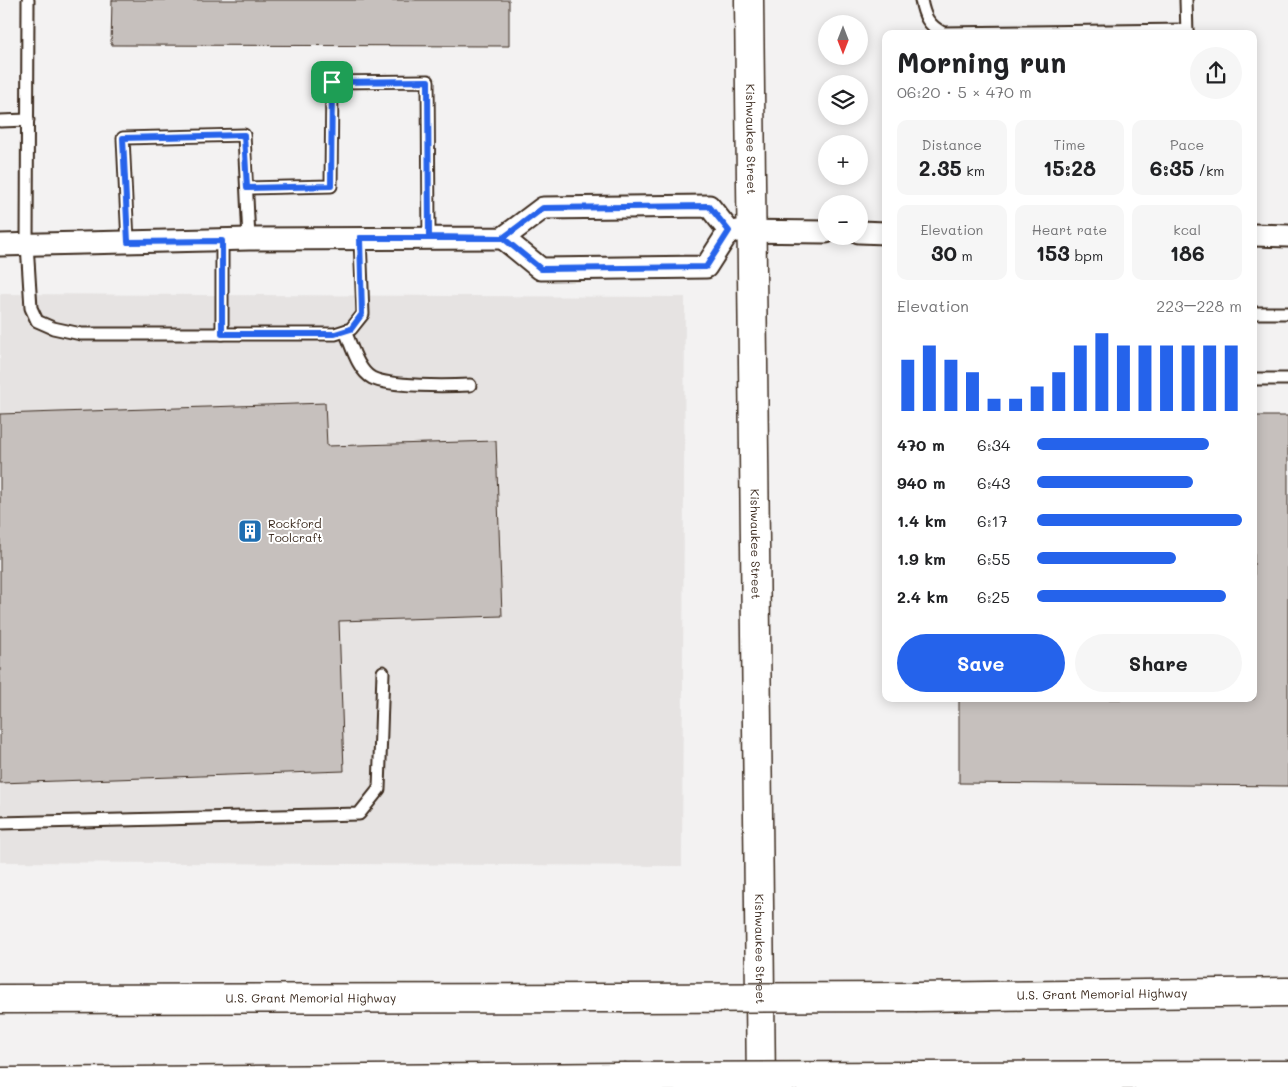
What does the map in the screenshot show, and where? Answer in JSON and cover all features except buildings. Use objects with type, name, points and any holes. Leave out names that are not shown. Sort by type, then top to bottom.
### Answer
[{"type":"main road","name":"Kishwaukee Street","points":[[749,0],[740,231],[761,1087]]},
{"type":"main road","name":"U.S. Grant Memorial Highway","points":[[0,999],[917,997],[1288,992]]},
{"type":"main road","points":[[0,1082],[623,1077],[1288,1075]]},
{"type":"street","points":[[0,244],[249,239],[503,238],[543,208],[709,206],[740,231],[818,232]]},
{"type":"street","points":[[503,238],[541,269],[706,267],[740,231]]},
{"type":"street","points":[[868,232],[882,232]]},
{"type":"street","points":[[1257,235],[1288,236]]},
{"type":"lane","points":[[28,0],[27,244],[31,308],[37,321],[52,328],[81,334],[335,334],[351,329],[362,314],[360,238]]},
{"type":"lane","points":[[921,0],[923,15],[932,27],[938,30]]},
{"type":"lane","points":[[1186,0],[1187,30]]},
{"type":"lane","points":[[247,188],[331,186],[332,82],[428,81],[429,237]]},
{"type":"lane","points":[[0,120],[28,120]]},
{"type":"lane","points":[[128,242],[123,138],[244,135],[249,239]]},
{"type":"lane","points":[[222,241],[222,334]]},
{"type":"lane","points":[[1257,313],[1288,313]]},
{"type":"lane","points":[[345,331],[361,367],[371,378],[399,383],[470,386]]},
{"type":"lane","points":[[1257,379],[1288,379]]},
{"type":"lane","points":[[0,823],[359,814],[379,789],[382,672]]},
{"type":"shaded area","points":[[0,294],[685,297],[682,866],[0,862]]},
{"type":"place","name":"Rockford Toolcraft","points":[[250,531]]},
{"type":"route","points":[[332,82],[331,186],[247,188],[244,135],[123,138],[128,242],[222,241],[222,334],[335,334],[351,329],[362,314],[360,238],[503,238],[543,208],[709,206],[729,231],[706,267],[541,269],[503,238],[429,237],[428,81],[332,82]]}]
